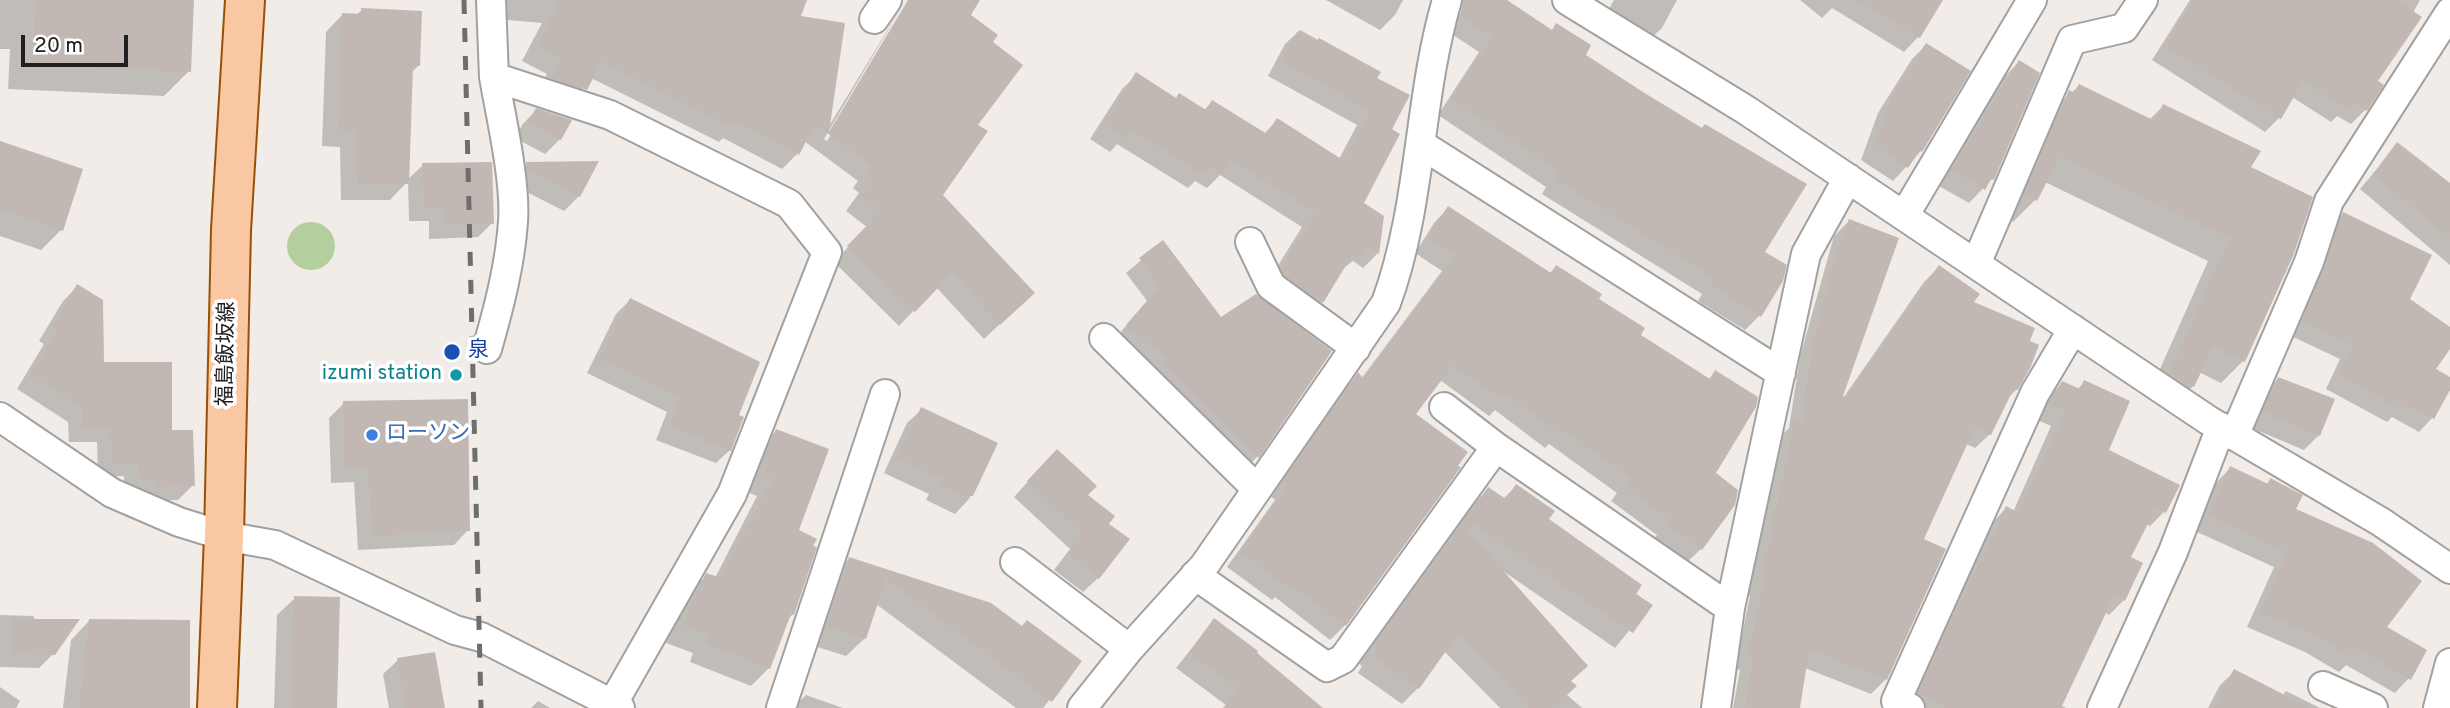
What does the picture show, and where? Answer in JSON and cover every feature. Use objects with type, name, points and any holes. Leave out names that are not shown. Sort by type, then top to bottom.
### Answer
[{"type":"main road","name":"福島飯坂線","points":[[217,708],[225,536],[231,230],[245,0]]},
{"type":"street","points":[[487,349],[503,291],[513,220],[503,126],[494,77],[491,0]]},
{"type":"street","points":[[1082,708],[1129,649],[1195,575],[1386,303],[1401,262],[1422,145],[1438,32],[1447,0]]},
{"type":"street","points":[[1567,0],[1746,110],[2228,431],[2381,522],[2450,569]]},
{"type":"street","points":[[1903,216],[2032,0]]},
{"type":"street","points":[[1976,264],[2071,40],[2124,28],[2143,0]]},
{"type":"street","points":[[2102,708],[2228,431],[2309,262],[2329,201],[2450,12]]},
{"type":"street","points":[[0,416],[112,493],[179,522],[225,536],[275,545],[455,629],[481,637],[616,706],[732,494],[827,251],[789,204],[610,116],[494,77]]},
{"type":"street","points":[[1422,145],[1781,373]]},
{"type":"street","points":[[1716,708],[1730,608],[1806,254],[1847,178]]},
{"type":"street","points":[[1250,242],[1271,286],[1356,348]]},
{"type":"street","points":[[1910,708],[1896,701],[1901,689],[2035,393],[2073,329]]},
{"type":"street","points":[[1104,338],[1257,489]]},
{"type":"street","points":[[781,708],[885,394]]},
{"type":"street","points":[[1444,407],[1496,447],[1730,608]]},
{"type":"street","points":[[1195,575],[1327,667],[1343,659],[1496,447]]},
{"type":"street","points":[[1015,562],[1129,649]]},
{"type":"street","points":[[2438,708],[2450,663]]},
{"type":"street","points":[[2323,686],[2373,708]]},
{"type":"green space","points":[[311,222],[328,229],[335,246],[328,263],[311,270],[294,263],[287,246],[294,229]]},
{"type":"building","points":[[35,0],[194,0],[191,72],[32,65]]},
{"type":"building","points":[[560,0],[807,0],[801,16],[845,23],[829,132],[908,0],[980,0],[971,15],[998,35],[993,42],[1023,65],[978,125],[988,131],[943,195],[1035,293],[1000,325],[952,273],[915,312],[847,246],[881,211],[860,195],[873,177],[867,172],[872,166],[815,124],[799,155],[738,123],[736,128],[602,61],[587,90],[551,78],[561,59],[536,46]]},
{"type":"building","points":[[1463,0],[1507,0],[1552,30],[1556,23],[1591,45],[1586,55],[1643,92],[1702,128],[1705,124],[1807,184],[1765,252],[1787,265],[1783,281],[1761,317],[1711,286],[1715,279],[1555,179],[1559,172],[1451,99],[1492,37],[1460,16]]},
{"type":"building","points":[[1857,0],[1943,0],[1920,38]]},
{"type":"building","points":[[2194,0],[2397,0],[2422,17],[2378,81],[2384,85],[2367,111],[2351,102],[2347,109],[2303,81],[2281,119],[2165,46]]},
{"type":"building","points":[[361,8],[422,11],[420,66],[413,66],[409,184],[357,184],[356,131],[338,130],[342,13],[361,14]]},
{"type":"building","points":[[1297,32],[1316,42],[1319,38],[1381,72],[1377,78],[1410,95],[1392,129],[1400,134],[1364,203],[1384,216],[1379,254],[1366,246],[1358,258],[1353,254],[1323,303],[1284,275],[1281,268],[1315,213],[1232,160],[1223,175],[1209,166],[1204,175],[1131,130],[1125,139],[1103,125],[1136,72],[1176,98],[1179,93],[1206,110],[1212,100],[1267,134],[1277,118],[1343,160],[1370,111],[1281,61]]},
{"type":"building","points":[[1926,43],[1971,71],[1922,152],[1920,150],[1908,168],[1875,145],[1892,97]]},
{"type":"building","points":[[2019,60],[2040,73],[1994,180],[1991,179],[1985,190],[1951,170]]},
{"type":"building","points":[[2079,84],[2155,121],[2163,104],[2261,151],[2251,167],[2313,197],[2293,256],[2245,362],[2213,347],[2194,387],[2169,374],[2229,238],[2060,157],[2037,201],[2024,195],[2069,90],[2074,93]]},
{"type":"building","points":[[536,108],[572,120],[561,140],[528,123]]},
{"type":"building","points":[[0,141],[83,169],[63,231],[0,209]]},
{"type":"building","points":[[2397,142],[2450,183],[2450,239],[2373,174]]},
{"type":"building","points":[[599,161],[580,197],[527,170],[526,162]]},
{"type":"building","points":[[492,162],[494,224],[443,225],[443,208],[423,208],[422,163]]},
{"type":"building","points":[[1448,206],[1551,273],[1556,265],[1602,294],[1599,299],[1645,328],[1641,335],[1710,379],[1715,370],[1758,397],[1756,407],[1716,473],[1738,490],[1735,505],[1702,550],[1667,524],[1670,520],[1624,486],[1630,478],[1564,430],[1561,435],[1509,396],[1505,402],[1453,365],[1416,414],[1468,452],[1458,466],[1461,467],[1346,626],[1290,584],[1288,587],[1240,552],[1288,485],[1283,481],[1358,372],[1363,378],[1455,256],[1428,238]]},
{"type":"building","points":[[2343,212],[2432,255],[2410,299],[2450,327],[2450,349],[2436,369],[2450,377],[2450,390],[2434,419],[2405,404],[2402,410],[2339,375],[2352,345],[2302,321],[2325,267]]},
{"type":"building","points":[[1849,219],[1899,238],[1843,396],[1846,397],[1939,265],[1980,294],[1974,302],[2035,328],[2030,341],[2039,345],[2031,366],[2018,390],[2014,388],[1991,435],[1975,427],[1924,539],[1946,549],[1887,680],[1809,650],[1800,708],[1745,708],[1753,656],[1748,654],[1795,419],[1801,423],[1813,341],[1834,259]]},
{"type":"building","points":[[1163,240],[1221,317],[1256,294],[1332,351],[1259,458],[1164,365],[1168,360],[1126,325],[1160,286],[1139,258]]},
{"type":"building","points":[[77,284],[103,300],[104,362],[172,362],[172,430],[193,430],[195,486],[155,487],[154,479],[138,479],[138,463],[112,464],[110,428],[82,428],[82,408],[31,374],[57,329],[52,326]]},
{"type":"building","points":[[630,298],[760,362],[739,415],[744,417],[731,451],[669,426],[680,398],[599,359]]},
{"type":"building","points":[[2278,377],[2335,399],[2320,436],[2262,412]]},
{"type":"building","points":[[2084,380],[2130,401],[2109,450],[2180,485],[2166,513],[2156,508],[2131,557],[2143,563],[2125,601],[2114,596],[2061,708],[1946,708],[1918,692],[2006,506],[2019,513],[2065,411],[2048,404],[2062,381],[2080,389]]},
{"type":"building","points":[[468,399],[470,531],[372,536],[368,469],[344,469],[343,401]]},
{"type":"building","points":[[921,407],[998,443],[973,496],[962,496],[939,485],[942,479],[897,458]]},
{"type":"building","points":[[776,429],[829,449],[799,530],[817,539],[813,546],[817,547],[794,615],[791,614],[770,669],[706,644],[709,636],[682,625],[706,573],[721,578],[773,478],[764,475],[767,465],[762,463]]},
{"type":"building","points":[[1057,449],[1097,486],[1088,495],[1115,516],[1109,524],[1130,539],[1099,579],[1068,554],[1083,534],[1027,481]]},
{"type":"building","points":[[2230,466],[2268,484],[2270,478],[2303,495],[2296,509],[2373,543],[2422,581],[2387,627],[2427,650],[2411,680],[2360,650],[2355,659],[2320,638],[2260,612],[2287,552],[2208,516]]},
{"type":"building","points":[[1516,484],[1555,511],[1549,519],[1642,585],[1636,594],[1653,605],[1633,633],[1473,524],[1467,530],[1588,666],[1571,681],[1577,686],[1552,708],[1529,708],[1458,634],[1419,689],[1372,657],[1377,650],[1373,646],[1488,487],[1506,499]]},
{"type":"building","points":[[849,557],[991,603],[1022,626],[1027,620],[1082,661],[1052,702],[886,579],[866,639],[826,626]]},
{"type":"building","points":[[294,596],[340,597],[337,708],[291,708]]},
{"type":"building","points":[[1214,618],[1258,651],[1257,653],[1323,708],[1223,708],[1239,689],[1189,653]]},
{"type":"building","points":[[12,619],[80,619],[55,655],[11,654]]},
{"type":"building","points":[[89,619],[190,620],[190,708],[79,708]]},
{"type":"building","points":[[435,652],[445,708],[405,708],[397,658]]},
{"type":"building","points":[[2234,669],[2310,708],[2213,708]]},
{"type":"railway","points":[[464,0],[481,708]]},
{"type":"place","name":"泉","points":[[452,352]]},
{"type":"place","name":"izumi station","points":[[456,375]]},
{"type":"place","name":"ローソン","points":[[372,435]]}]
